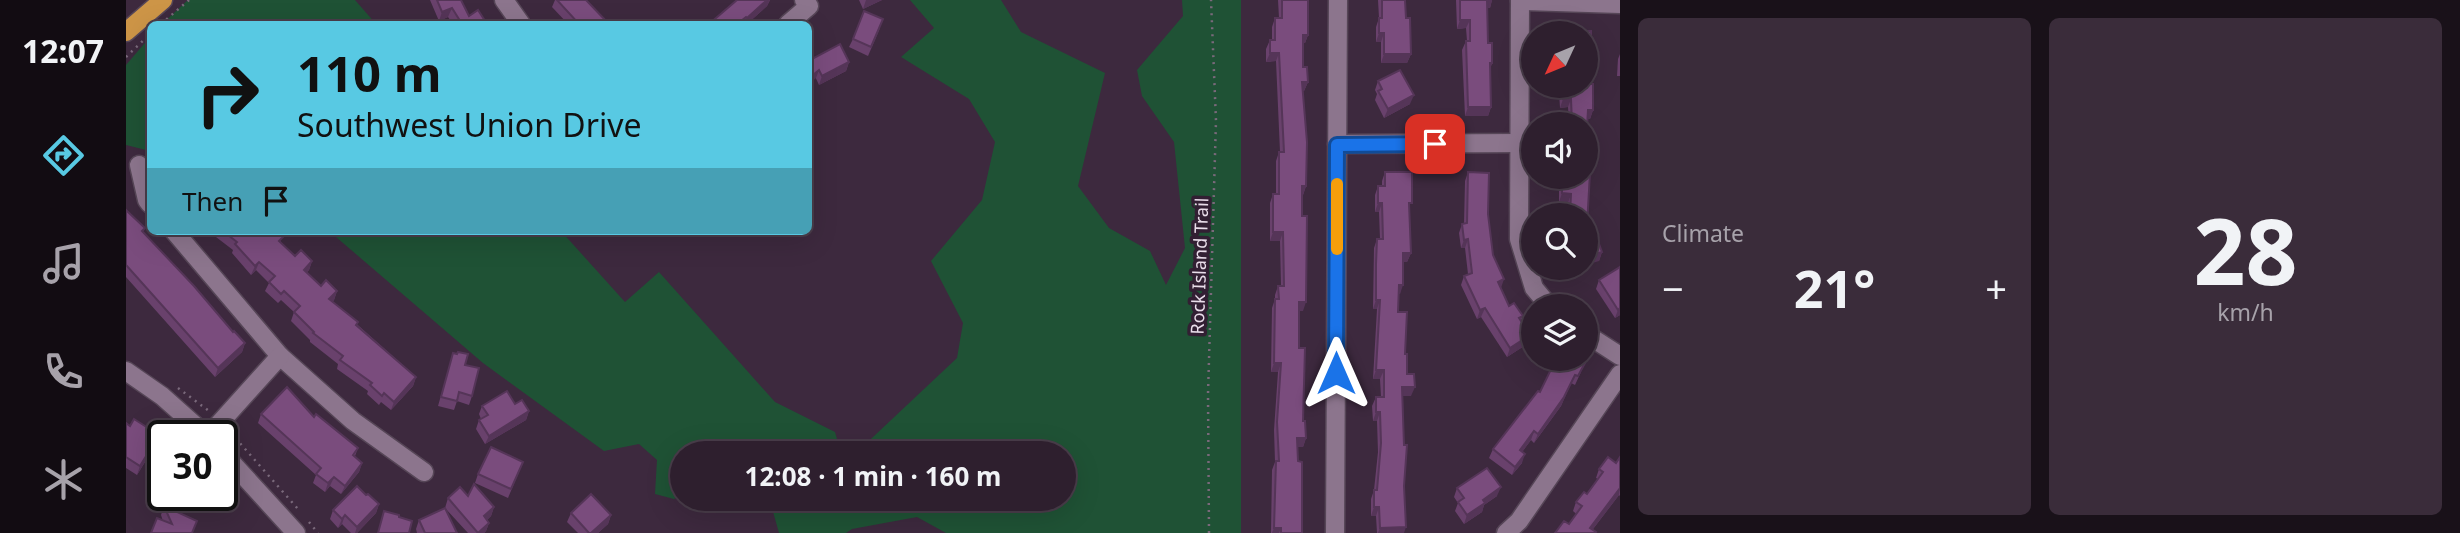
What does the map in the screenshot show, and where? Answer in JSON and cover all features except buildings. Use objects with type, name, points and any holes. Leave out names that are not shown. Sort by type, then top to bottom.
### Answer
[{"type":"main road","points":[[126,32],[163,0]]},
{"type":"street","points":[[504,0],[519,21]]},
{"type":"street","points":[[792,21],[809,6],[804,0]]},
{"type":"street","points":[[1335,533],[1338,0]]},
{"type":"street","points":[[1539,294],[1534,288],[1518,239],[1520,0],[1620,4]]},
{"type":"street","points":[[1337,145],[1519,143]]},
{"type":"street","points":[[139,165],[147,200]]},
{"type":"street","points":[[177,235],[280,356],[353,421],[424,472]]},
{"type":"street","points":[[1598,342],[1620,356]]},
{"type":"street","points":[[222,420],[280,356]]},
{"type":"street","points":[[126,371],[162,396],[190,420]]},
{"type":"street","points":[[1506,533],[1519,520],[1620,374]]},
{"type":"street","points":[[238,470],[296,533]]},
{"type":"path","points":[[164,21],[189,0]]},
{"type":"path","name":"Rock Island Trail","points":[[1209,533],[1208,394],[1216,121],[1211,0]]},
{"type":"path","points":[[126,57],[147,37]]},
{"type":"green space","points":[[188,0],[355,0],[373,21],[165,21]]},
{"type":"green space","points":[[910,0],[1001,0],[1021,32],[1105,73],[1078,186],[1109,228],[1150,251],[1166,285],[1185,248],[1174,142],[1142,96],[1137,70],[1183,16],[1182,0],[1241,0],[1241,533],[946,533],[917,517],[852,529],[846,533],[779,533],[773,511],[1076,511],[1076,441],[869,441],[957,358],[963,323],[931,261],[982,200],[995,142],[969,99],[901,57],[934,28]]},
{"type":"green space","points":[[147,40],[147,150],[126,145],[126,65]]},
{"type":"green space","points":[[334,235],[565,235],[625,302],[659,272],[775,402],[835,432],[838,441],[670,441],[670,498],[655,494],[657,460],[639,444],[604,451],[483,363]]},
{"type":"slow traffic","points":[[1337,184],[1337,249]]},
{"type":"route","points":[[1336,373],[1337,145],[1435,144]]}]
